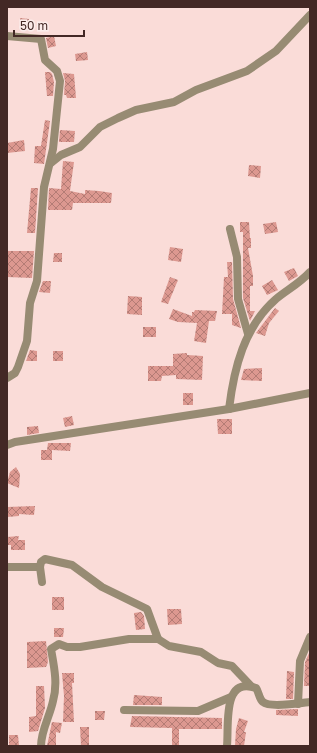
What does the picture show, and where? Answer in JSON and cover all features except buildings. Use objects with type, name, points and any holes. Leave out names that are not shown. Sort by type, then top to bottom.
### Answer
[{"type":"street","points":[[51,163],[61,155],[80,147],[100,127],[118,118],[136,110],[174,102],[196,90],[247,71],[276,51],[310,15]]},
{"type":"street","points":[[7,36],[41,39],[45,60],[57,71],[60,81],[60,95],[51,163],[44,187],[37,282],[30,303],[27,341],[18,367],[14,373],[7,378]]},
{"type":"street","points":[[230,229],[237,257],[238,299],[248,334]]},
{"type":"street","points":[[229,410],[233,383],[248,334],[259,316],[310,272]]},
{"type":"street","points":[[7,444],[229,410],[310,393]]},
{"type":"street","points":[[42,582],[40,567],[41,562],[45,559],[66,562],[102,587],[147,608],[158,639]]},
{"type":"street","points":[[7,567],[40,567]]},
{"type":"street","points":[[298,704],[300,661],[310,637]]},
{"type":"street","points":[[41,746],[41,738],[55,690],[56,678],[51,649],[59,644],[67,647],[80,647],[129,639],[158,639],[170,646],[201,652],[218,663],[232,666],[251,686],[259,691],[263,702],[298,704],[310,702]]},
{"type":"street","points":[[227,746],[231,697],[237,688],[251,686]]},
{"type":"street","points":[[124,710],[198,711],[231,697]]}]
